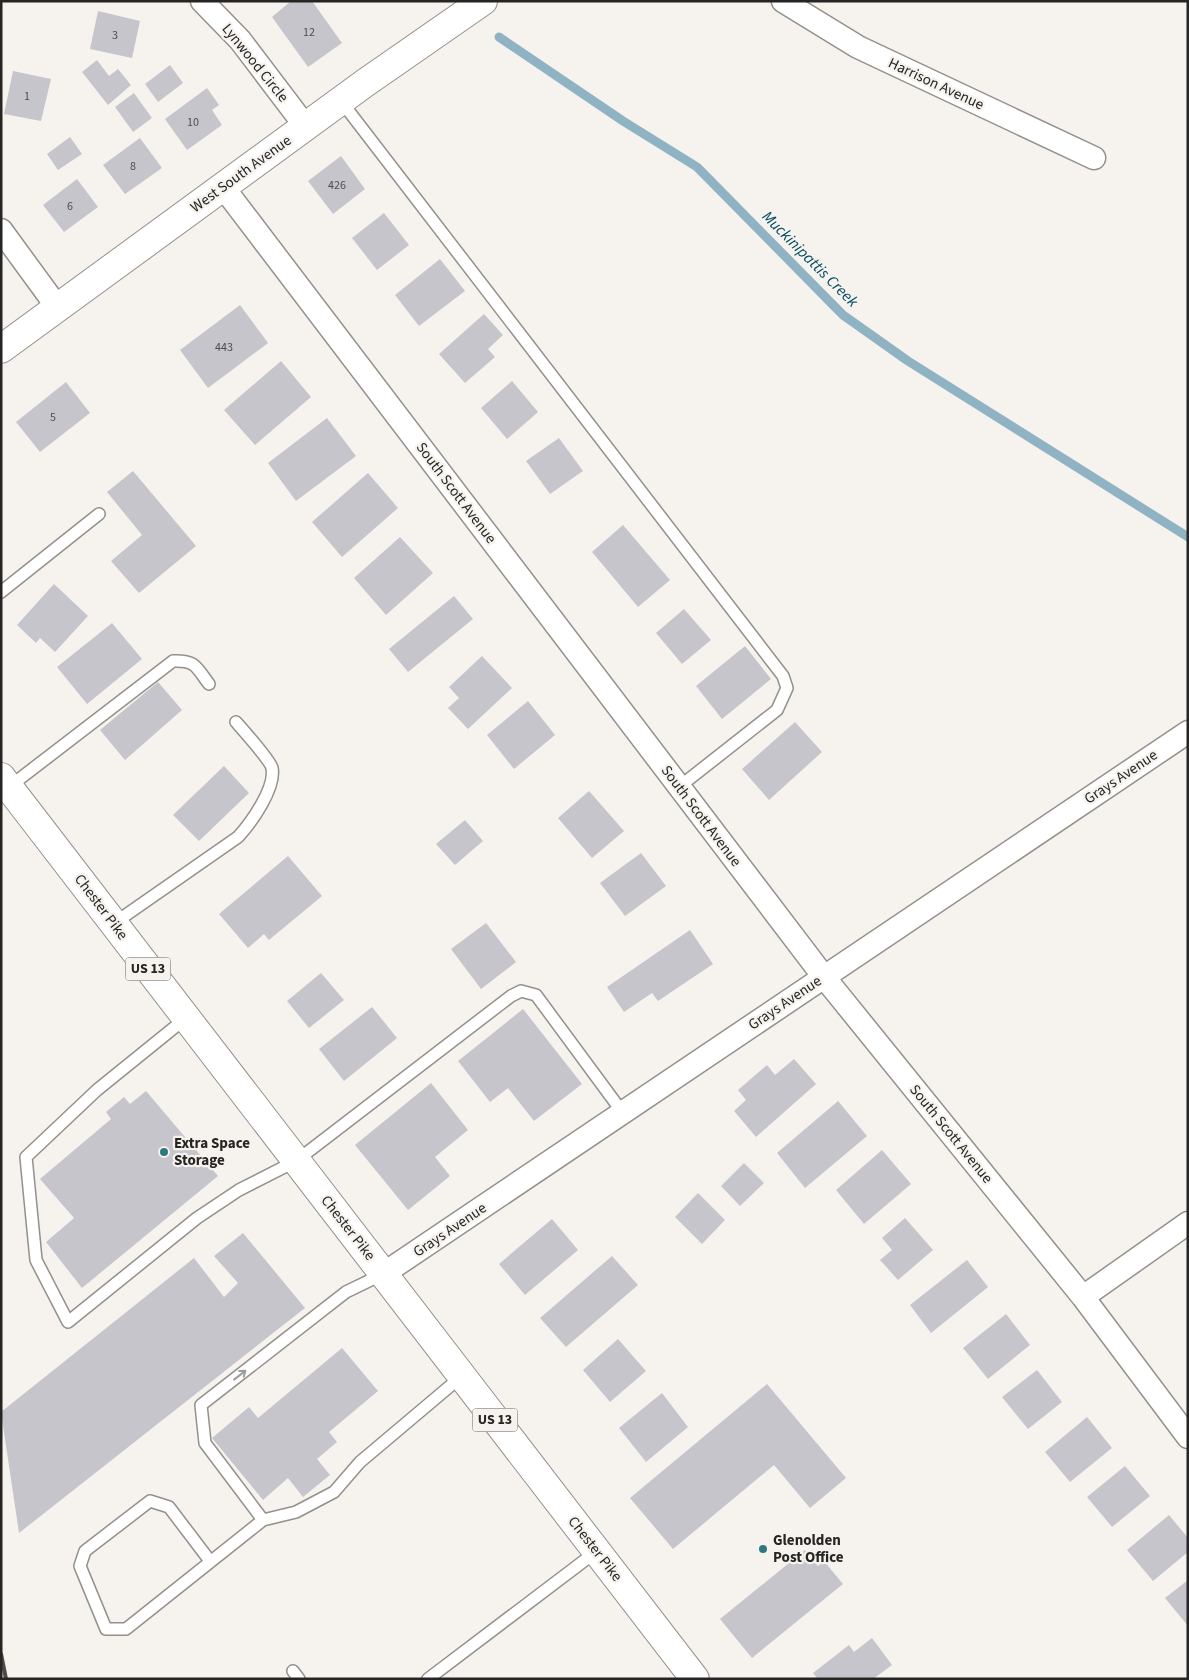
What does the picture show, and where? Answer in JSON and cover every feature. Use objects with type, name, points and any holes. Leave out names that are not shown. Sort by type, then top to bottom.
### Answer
[{"type":"main road","name":"West South Avenue","points":[[1,349],[483,1]]},
{"type":"main road","name":"Chester Pike","points":[[5,782],[695,1679]]},
{"type":"street","name":"Lynwood Circle","points":[[202,1],[240,40],[306,127]]},
{"type":"street","name":"Harrison Avenue","points":[[783,1],[858,47],[1094,158]]},
{"type":"street","name":"South Scott Avenue","points":[[223,187],[824,977],[1083,1297],[1188,1437]]},
{"type":"street","points":[[1,230],[58,308]]},
{"type":"street","name":"Grays Avenue","points":[[383,1274],[1188,732]]},
{"type":"street","points":[[1083,1297],[1188,1224]]},
{"type":"lane","points":[[341,102],[783,676],[786,688],[777,710],[679,787]]},
{"type":"lane","points":[[1,592],[99,514]]},
{"type":"lane","points":[[5,782],[173,660],[184,660],[194,664],[209,684]]},
{"type":"lane","points":[[113,924],[238,837],[251,823],[267,792],[272,777],[272,766],[236,722]]},
{"type":"lane","points":[[186,1018],[97,1090],[26,1157],[36,1260],[68,1322],[197,1218],[239,1190],[296,1161],[511,996],[521,991],[536,995],[623,1113]]},
{"type":"lane","points":[[263,1520],[205,1443],[201,1405],[346,1292],[383,1274]]},
{"type":"lane","points":[[210,1561],[169,1507],[150,1501],[85,1551],[80,1566],[106,1629],[126,1629],[263,1520],[296,1512],[334,1492],[360,1462],[462,1376]]},
{"type":"lane","points":[[428,1679],[597,1551]]},
{"type":"building","points":[[291,1],[312,1],[342,43],[308,67],[272,17]]},
{"type":"building","points":[[98,11],[140,21],[132,58],[90,49]]},
{"type":"building","points":[[97,60],[109,76],[118,69],[131,85],[108,105],[82,72]]},
{"type":"building","points":[[170,65],[183,83],[158,102],[145,84]]},
{"type":"building","points":[[13,71],[51,79],[41,121],[4,114]]},
{"type":"building","points":[[207,88],[219,105],[212,110],[222,125],[187,150],[165,119]]},
{"type":"building","points":[[134,93],[152,118],[133,132],[115,107]]},
{"type":"building","points":[[70,137],[82,154],[58,170],[47,154]]},
{"type":"building","points":[[140,138],[162,168],[125,194],[103,165]]},
{"type":"building","points":[[341,156],[365,189],[333,214],[308,181]]},
{"type":"building","points":[[77,179],[98,207],[64,232],[43,205]]},
{"type":"building","points":[[384,213],[409,245],[377,270],[352,238]]},
{"type":"building","points":[[440,259],[465,291],[419,326],[395,295]]},
{"type":"building","points":[[240,305],[268,343],[208,388],[180,350]]},
{"type":"building","points":[[484,314],[503,335],[488,349],[495,357],[465,383],[439,354]]},
{"type":"building","points":[[281,361],[311,397],[255,445],[224,410]]},
{"type":"building","points":[[512,381],[538,412],[507,439],[481,408]]},
{"type":"building","points":[[66,382],[90,413],[40,452],[16,422]]},
{"type":"building","points":[[327,418],[356,456],[296,501],[268,463]]},
{"type":"building","points":[[559,438],[583,471],[550,494],[526,461]]},
{"type":"building","points":[[133,471],[196,546],[139,593],[111,561],[142,535],[107,492]]},
{"type":"building","points":[[368,473],[398,508],[342,557],[312,522]]},
{"type":"building","points":[[623,525],[670,580],[638,607],[592,552]]},
{"type":"building","points":[[400,537],[433,573],[386,615],[354,578]]},
{"type":"building","points":[[54,584],[88,616],[55,652],[40,638],[36,643],[17,625]]},
{"type":"building","points":[[454,596],[473,619],[408,672],[389,649]]},
{"type":"building","points":[[684,609],[711,640],[682,664],[656,633]]},
{"type":"building","points":[[112,623],[142,659],[87,704],[57,667]]},
{"type":"building","points":[[745,646],[771,679],[722,719],[696,686]]},
{"type":"building","points":[[482,656],[512,688],[468,729],[448,708],[459,698],[449,687]]},
{"type":"building","points":[[158,682],[182,710],[125,760],[100,730]]},
{"type":"building","points":[[528,701],[555,735],[514,769],[487,735]]},
{"type":"building","points":[[795,722],[822,752],[769,800],[742,769]]},
{"type":"building","points":[[224,766],[249,793],[199,841],[173,815]]},
{"type":"building","points":[[589,791],[624,831],[592,858],[558,818]]},
{"type":"building","points":[[465,820],[483,841],[455,865],[436,844]]},
{"type":"building","points":[[641,853],[666,886],[625,916],[600,883]]},
{"type":"building","points":[[288,856],[322,896],[269,940],[264,934],[248,948],[219,914]]},
{"type":"building","points":[[486,923],[516,962],[481,989],[451,949]]},
{"type":"building","points":[[690,930],[713,964],[658,1001],[652,993],[624,1012],[607,987]]},
{"type":"building","points":[[321,973],[344,1000],[309,1028],[287,1001]]},
{"type":"building","points":[[372,1007],[397,1038],[344,1081],[319,1049]]},
{"type":"building","points":[[523,1009],[582,1084],[534,1121],[508,1088],[490,1102],[458,1061]]},
{"type":"building","points":[[794,1059],[816,1084],[756,1137],[734,1111],[746,1100],[738,1090],[767,1065],[775,1075]]},
{"type":"building","points":[[431,1083],[468,1130],[435,1157],[450,1176],[408,1210],[355,1145]]},
{"type":"building","points":[[146,1091],[218,1176],[82,1288],[46,1242],[74,1218],[40,1179],[111,1119],[106,1112],[124,1097],[130,1104]]},
{"type":"building","points":[[838,1101],[867,1136],[805,1188],[777,1153]]},
{"type":"building","points":[[882,1150],[911,1184],[864,1224],[836,1190]]},
{"type":"building","points":[[744,1163],[764,1183],[740,1206],[721,1186]]},
{"type":"building","points":[[698,1193],[725,1220],[702,1244],[675,1217]]},
{"type":"building","points":[[905,1218],[933,1250],[898,1280],[880,1260],[892,1250],[882,1238]]},
{"type":"building","points":[[552,1219],[578,1250],[525,1295],[499,1264]]},
{"type":"building","points":[[243,1233],[305,1308],[19,1533],[1,1412],[194,1258],[224,1297],[238,1283],[214,1256]]},
{"type":"building","points":[[612,1256],[638,1285],[566,1347],[540,1318]]},
{"type":"building","points":[[967,1260],[988,1287],[931,1333],[910,1305]]},
{"type":"building","points":[[1006,1314],[1030,1345],[988,1379],[963,1348]]},
{"type":"building","points":[[618,1339],[646,1371],[610,1402],[583,1370]]},
{"type":"building","points":[[342,1348],[378,1391],[329,1432],[337,1442],[317,1459],[330,1475],[303,1497],[288,1478],[263,1500],[212,1438],[249,1407],[258,1418]]},
{"type":"building","points":[[1037,1370],[1062,1402],[1028,1429],[1002,1397]]},
{"type":"building","points":[[767,1384],[846,1478],[810,1508],[774,1465],[673,1549],[630,1498]]},
{"type":"building","points":[[662,1393],[688,1427],[646,1462],[619,1428]]},
{"type":"building","points":[[1087,1417],[1112,1448],[1070,1482],[1045,1452]]},
{"type":"building","points":[[1125,1466],[1150,1496],[1112,1527],[1087,1497]]},
{"type":"building","points":[[1169,1515],[1188,1538],[1188,1552],[1153,1581],[1127,1550]]},
{"type":"building","points":[[805,1550],[818,1566],[824,1561],[843,1584],[752,1658],[720,1619]]},
{"type":"building","points":[[1188,1580],[1188,1626],[1165,1598]]},
{"type":"building","points":[[872,1638],[892,1665],[873,1679],[818,1679],[813,1673],[849,1645],[854,1652]]},
{"type":"waterway","name":"Muckinipattis Creek","points":[[499,37],[623,121],[697,167],[843,315],[908,361],[1188,537]]},
{"type":"railway","points":[[1,1654],[6,1679]]},
{"type":"place","name":"Extra Space Storage","points":[[164,1152]]},
{"type":"place","name":"Glenolden Post Office","points":[[763,1549]]}]
